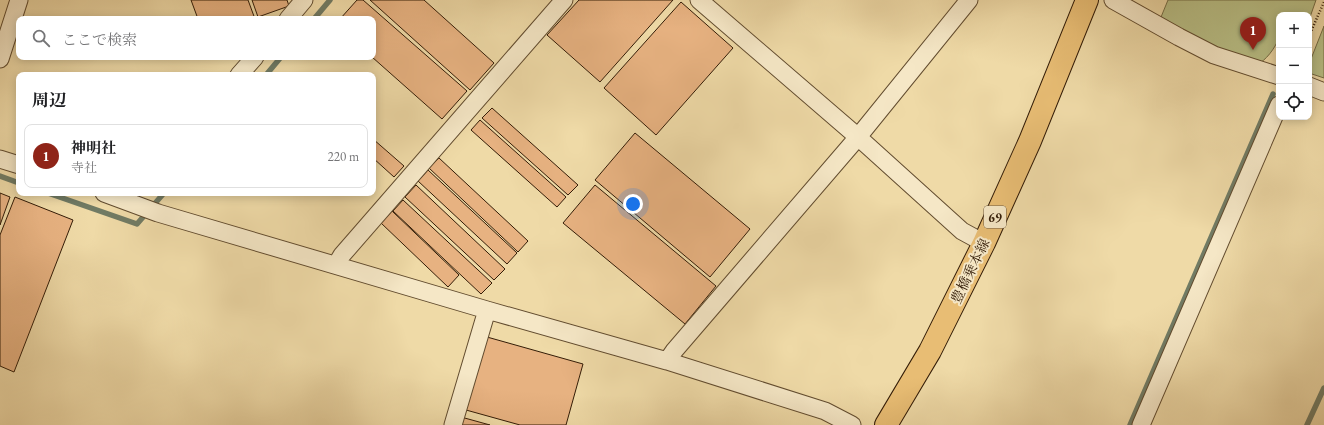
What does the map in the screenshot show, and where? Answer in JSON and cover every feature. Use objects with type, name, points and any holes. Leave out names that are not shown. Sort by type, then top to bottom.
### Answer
[{"type":"main road","name":"豊橋乗本線","points":[[886,425],[930,351],[984,243],[1030,141],[1087,0]]},
{"type":"street","points":[[0,59],[19,0]]},
{"type":"street","points":[[291,16],[304,0]]},
{"type":"street","points":[[336,265],[347,249],[564,0]]},
{"type":"street","points":[[699,0],[858,137],[962,231],[984,243]]},
{"type":"street","points":[[667,361],[858,137],[968,0]]},
{"type":"street","points":[[1113,0],[1179,38],[1214,54],[1276,75]]},
{"type":"street","points":[[242,72],[252,60]]},
{"type":"street","points":[[1312,87],[1324,92]]},
{"type":"street","points":[[1141,425],[1276,112]]},
{"type":"street","points":[[0,159],[16,164]]},
{"type":"street","points":[[117,196],[135,200],[158,213],[487,310],[667,361],[825,411],[852,425]]},
{"type":"street","points":[[453,425],[487,310]]},
{"type":"path","points":[[1312,29],[1324,2]]},
{"type":"green space","points":[[1168,0],[1316,0],[1312,12],[1276,12],[1276,44],[1267,57],[1256,65],[1159,22]]},
{"type":"green space","points":[[1324,26],[1324,78],[1312,74],[1312,56]]},
{"type":"building","points":[[191,0],[248,0],[254,16],[197,16]]},
{"type":"building","points":[[252,0],[287,0],[289,6],[258,16]]},
{"type":"building","points":[[357,0],[363,0],[467,91],[442,119],[375,60],[376,16],[343,16]]},
{"type":"building","points":[[370,0],[424,0],[494,63],[470,90]]},
{"type":"building","points":[[579,0],[673,0],[600,82],[547,35]]},
{"type":"building","points":[[681,2],[733,48],[656,135],[604,88]]},
{"type":"building","points":[[492,108],[578,185],[568,195],[482,118]]},
{"type":"building","points":[[480,120],[566,197],[557,207],[471,130]]},
{"type":"building","points":[[635,133],[750,229],[710,277],[595,180]]},
{"type":"building","points":[[376,142],[404,166],[394,177],[376,161]]},
{"type":"building","points":[[439,158],[528,241],[518,252],[429,168]]},
{"type":"building","points":[[428,170],[517,253],[507,264],[418,181]]},
{"type":"building","points":[[416,185],[505,269],[494,280],[405,197]]},
{"type":"building","points":[[595,185],[716,286],[685,324],[563,223]]},
{"type":"building","points":[[0,193],[10,197],[0,225]]},
{"type":"building","points":[[15,197],[73,220],[14,372],[0,366],[0,235]]},
{"type":"building","points":[[403,200],[492,283],[481,294],[393,211]]},
{"type":"building","points":[[392,211],[459,275],[448,287],[381,223]]},
{"type":"building","points":[[487,337],[583,364],[566,425],[520,425],[466,410]]},
{"type":"building","points":[[461,417],[490,425],[458,425]]},
{"type":"waterway","points":[[317,16],[330,0]]},
{"type":"waterway","points":[[268,72],[278,60]]},
{"type":"waterway","points":[[1130,425],[1273,94]]},
{"type":"waterway","points":[[0,176],[16,182]]},
{"type":"waterway","points":[[57,196],[137,224],[161,196]]},
{"type":"waterway","points":[[1307,425],[1324,388]]},
{"type":"place","name":"神明社","points":[[1253,50]]}]
